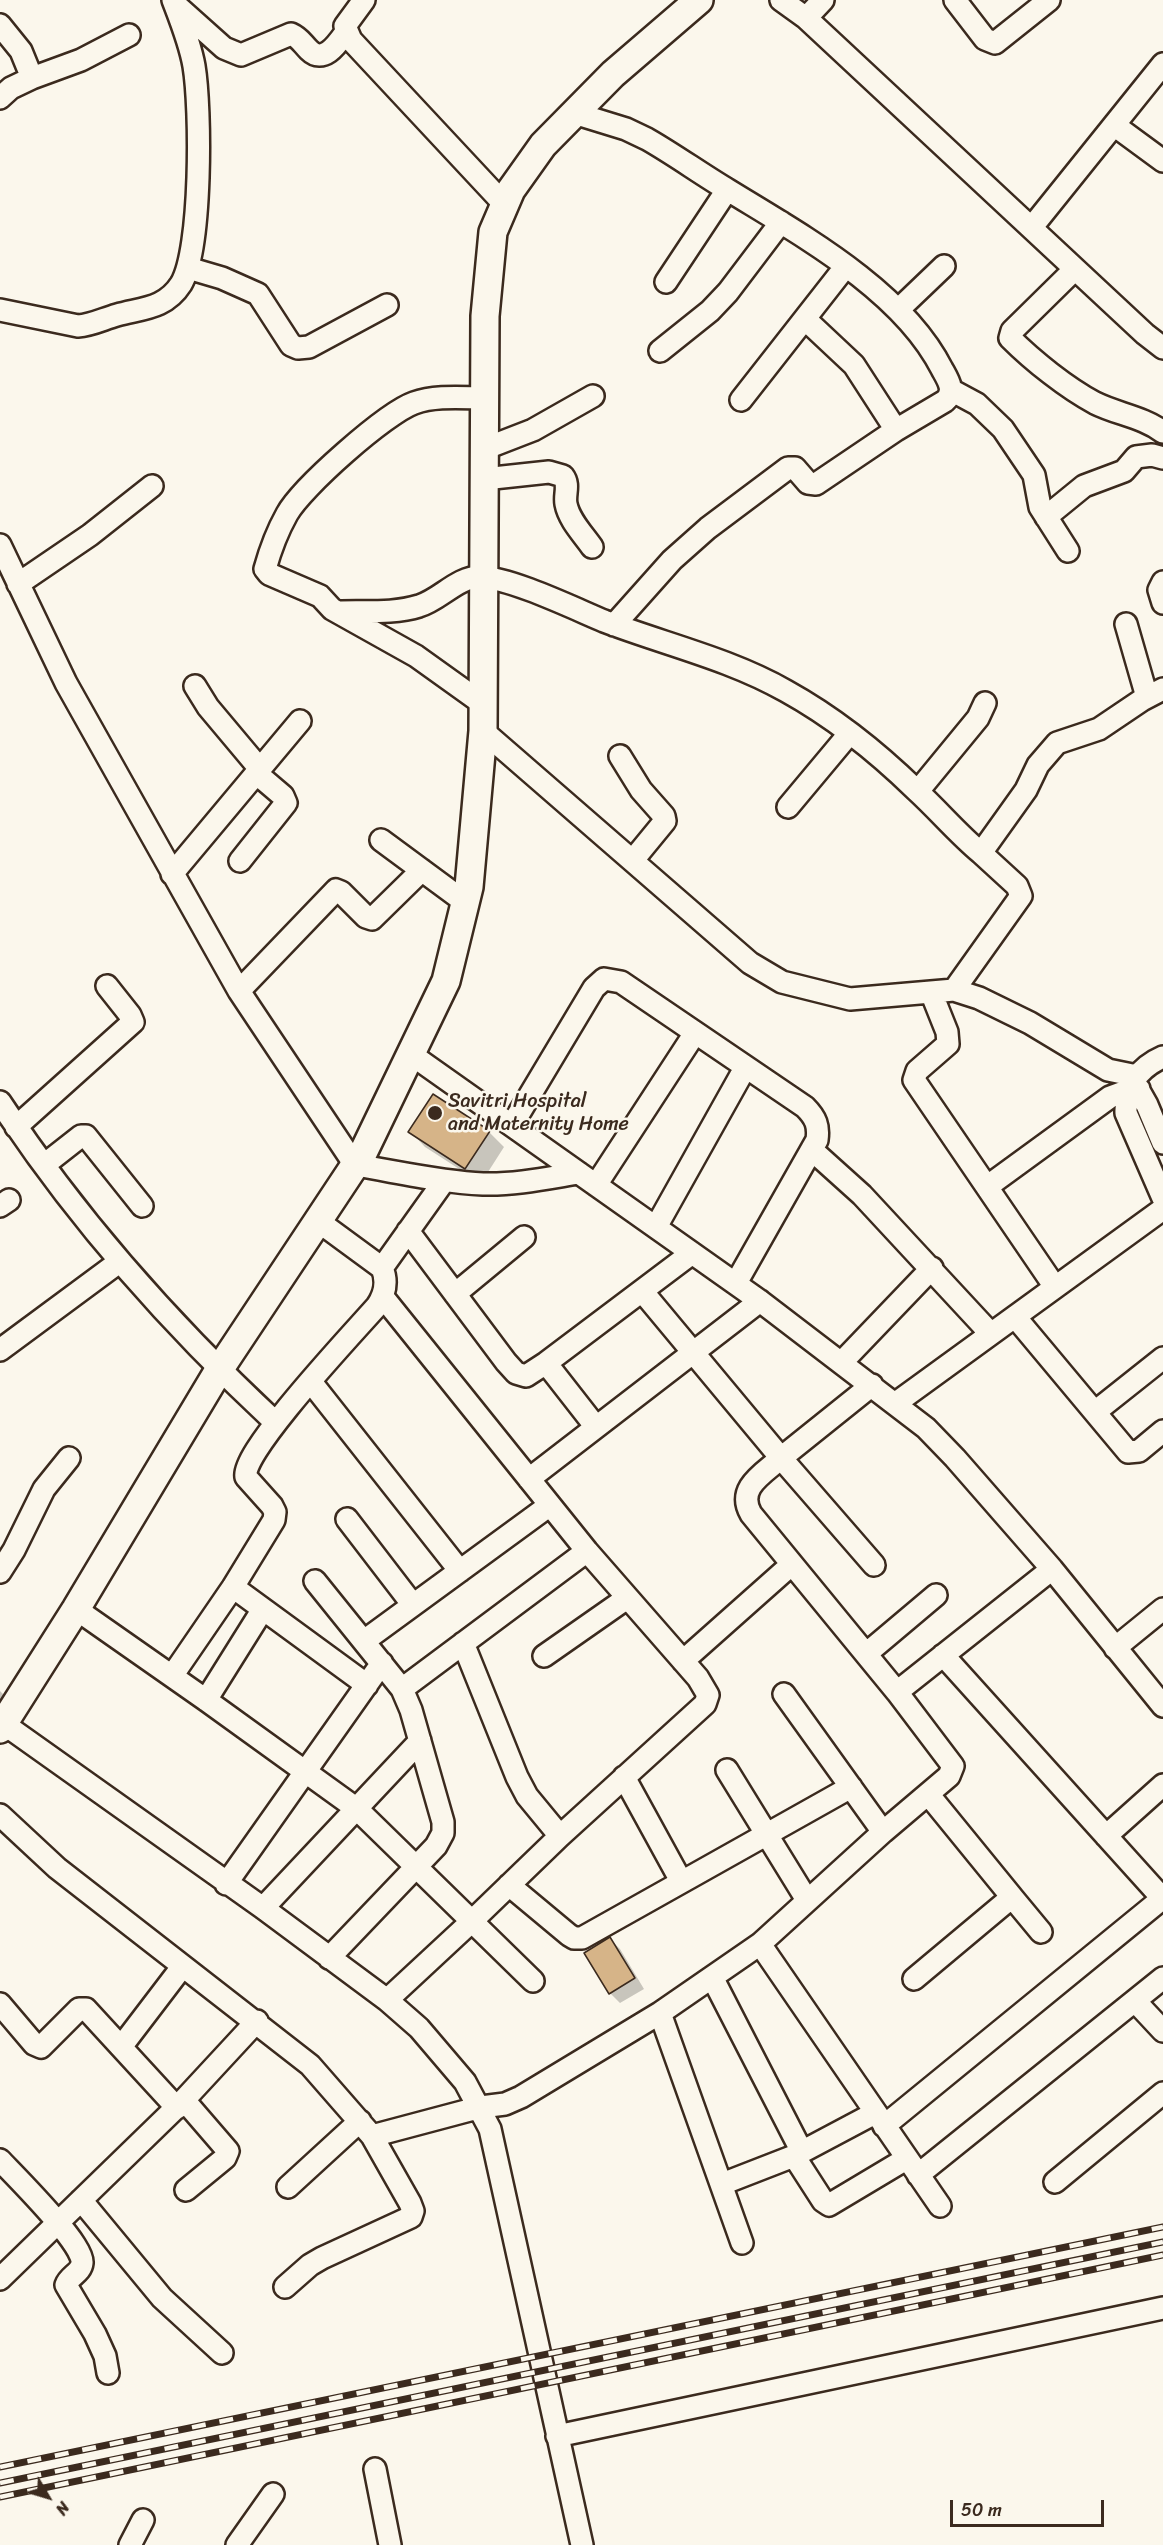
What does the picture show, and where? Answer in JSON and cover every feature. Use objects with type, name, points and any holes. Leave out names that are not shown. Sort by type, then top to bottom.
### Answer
[{"type":"main road","points":[[2,1726],[76,1609],[219,1370],[355,1165],[412,1055],[446,981],[469,887],[483,731],[484,449],[487,398],[485,316],[493,232],[511,190],[543,145],[613,74],[699,0]]},
{"type":"street","points":[[364,0],[345,26],[346,32],[505,205]]},
{"type":"street","points":[[781,0],[806,18],[1163,348]]},
{"type":"street","points":[[806,18],[823,0]]},
{"type":"street","points":[[955,0],[985,39],[995,43],[1046,1]]},
{"type":"street","points":[[173,2],[224,48],[241,55],[291,34],[300,38],[311,52],[321,55],[330,52],[346,32]]},
{"type":"street","points":[[0,310],[78,326],[90,325],[123,314],[148,310],[180,285],[188,267],[193,238],[199,105],[190,51],[173,2]]},
{"type":"street","points":[[0,25],[21,51],[32,78]]},
{"type":"street","points":[[0,98],[11,88],[81,60],[129,35]]},
{"type":"street","points":[[1032,227],[1163,64]]},
{"type":"street","points":[[574,113],[626,129],[647,139],[782,222],[846,266],[898,310],[925,341],[939,361],[951,390],[950,396],[945,400],[816,484],[808,483],[795,468],[788,468],[701,534],[672,561],[614,625]]},
{"type":"street","points":[[1114,126],[1162,159]]},
{"type":"street","points":[[666,282],[728,190]]},
{"type":"street","points":[[660,351],[710,311],[728,292],[782,222]]},
{"type":"street","points":[[741,400],[846,266]]},
{"type":"street","points":[[898,310],[944,266]]},
{"type":"street","points":[[188,267],[222,278],[258,294],[291,345],[298,348],[309,347],[387,305]]},
{"type":"street","points":[[1075,269],[1012,331],[1011,338],[1065,384],[1095,403],[1141,420],[1163,432]]},
{"type":"street","points":[[805,319],[854,365],[896,430]]},
{"type":"street","points":[[951,390],[977,404],[1003,429],[1034,475],[1037,501],[1068,551]]},
{"type":"street","points":[[484,449],[533,430],[593,396]]},
{"type":"street","points":[[483,704],[416,656],[338,612],[320,596],[266,571],[287,513],[304,492],[398,410],[428,399],[487,398]]},
{"type":"street","points":[[1046,517],[1084,486],[1124,471],[1136,457],[1152,455],[1163,459]]},
{"type":"street","points":[[484,479],[549,472],[563,476],[567,481],[566,504],[569,514],[592,547]]},
{"type":"street","points":[[18,584],[90,535],[152,486]]},
{"type":"street","points":[[0,545],[66,683],[238,991],[355,1165],[444,1181],[485,1184],[588,1179]]},
{"type":"street","points":[[338,612],[406,610],[422,605],[467,580],[485,578],[516,586],[614,625],[740,669],[785,690],[849,734],[918,791],[959,835],[1017,886],[1021,896],[954,990]]},
{"type":"street","points":[[1163,582],[1159,590],[1163,603]]},
{"type":"street","points":[[981,853],[1026,790],[1038,765],[1057,743],[1099,729],[1155,693],[1126,624]]},
{"type":"street","points":[[195,686],[208,707],[258,771],[283,796],[286,803],[240,861]]},
{"type":"street","points":[[918,791],[978,718],[985,703]]},
{"type":"street","points":[[172,874],[300,720]]},
{"type":"street","points":[[483,731],[750,963],[782,982],[850,999],[954,990],[979,998],[1030,1023],[1135,1084],[1163,1143]]},
{"type":"street","points":[[788,807],[849,734]]},
{"type":"street","points":[[620,756],[641,790],[664,816],[665,821],[633,860]]},
{"type":"street","points":[[381,840],[465,902]]},
{"type":"street","points":[[238,991],[336,890],[341,892],[366,917],[372,919],[422,870]]},
{"type":"street","points":[[512,1125],[594,988],[604,979],[621,982],[745,1068],[806,1107],[814,1116],[819,1128],[817,1140],[736,1283]]},
{"type":"street","points":[[16,1127],[134,1022],[107,986]]},
{"type":"street","points":[[931,992],[947,1032],[948,1044],[917,1071],[914,1080],[1055,1287]]},
{"type":"street","points":[[588,1179],[695,1033]]},
{"type":"street","points":[[412,1055],[760,1300],[926,1428],[956,1458],[1052,1569],[1163,1706]]},
{"type":"street","points":[[1163,1057],[1152,1062],[1125,1099],[1126,1113],[1163,1198]]},
{"type":"street","points":[[656,1227],[745,1068]]},
{"type":"street","points":[[988,1186],[1110,1097],[1135,1084]]},
{"type":"street","points":[[0,1102],[44,1165],[119,1262],[219,1370],[275,1422]]},
{"type":"street","points":[[44,1165],[81,1136],[86,1136],[142,1206]]},
{"type":"street","points":[[812,1150],[862,1195],[992,1334]]},
{"type":"street","points":[[381,1268],[444,1181]]},
{"type":"street","points":[[896,1403],[1163,1209]]},
{"type":"street","points":[[172,1676],[233,1587],[275,1516],[272,1506],[250,1483],[245,1472],[275,1422],[383,1297],[385,1276],[381,1268],[318,1221]]},
{"type":"street","points":[[408,1231],[516,1373],[526,1376],[692,1252]]},
{"type":"street","points":[[455,1294],[524,1237]]},
{"type":"street","points":[[0,1350],[119,1262]]},
{"type":"street","points":[[842,1362],[932,1268]]},
{"type":"street","points":[[642,1291],[781,1458],[874,1565]]},
{"type":"street","points":[[383,1297],[586,1551],[683,1661],[705,1687],[708,1695],[705,1704],[560,1836],[471,1923],[387,2000]]},
{"type":"street","points":[[529,1479],[760,1300]]},
{"type":"street","points":[[1016,1318],[1124,1448],[1133,1453],[1163,1431]]},
{"type":"street","points":[[1095,1412],[1163,1358]]},
{"type":"street","points":[[546,1363],[596,1427]]},
{"type":"street","points":[[311,1382],[460,1571]]},
{"type":"street","points":[[288,2187],[366,2128],[505,2104],[521,2097],[660,2013],[760,1944],[883,1832],[949,1776],[952,1766],[897,1692],[791,1565],[746,1506],[745,1494],[750,1486],[872,1385]]},
{"type":"street","points":[[0,1572],[14,1550],[44,1489],[69,1458]]},
{"type":"street","points":[[364,1641],[550,1505]]},
{"type":"street","points":[[347,1519],[413,1605]]},
{"type":"street","points":[[402,1689],[586,1551]]},
{"type":"street","points":[[683,1661],[791,1565]]},
{"type":"street","points":[[897,1692],[1052,1569]]},
{"type":"street","points":[[315,1581],[402,1689],[411,1710],[443,1822],[441,1840],[417,1868],[329,1958]]},
{"type":"street","points":[[233,1587],[367,1685]]},
{"type":"street","points":[[866,1654],[936,1595]]},
{"type":"street","points":[[544,1656],[627,1598]]},
{"type":"street","points":[[76,1609],[357,1809],[471,1923],[533,1981]]},
{"type":"street","points":[[206,1700],[263,1609]]},
{"type":"street","points":[[1115,1648],[1163,1609]]},
{"type":"street","points":[[463,1643],[518,1777],[528,1796],[560,1836]]},
{"type":"street","points":[[722,2184],[879,2119],[1163,1899],[943,1655]]},
{"type":"street","points":[[226,1884],[382,1663]]},
{"type":"street","points":[[784,1694],[883,1832]]},
{"type":"street","points":[[2,1726],[263,1908],[387,2000],[419,2028],[465,2082],[481,2107],[490,2129],[582,2545]]},
{"type":"street","points":[[263,1908],[420,1741]]},
{"type":"street","points":[[726,1770],[807,1900]]},
{"type":"street","points":[[624,1778],[681,1881]]},
{"type":"street","points":[[1106,1836],[1163,1785]]},
{"type":"street","points":[[509,1885],[574,1938],[582,1938],[851,1787]]},
{"type":"street","points":[[928,1794],[1041,1932]]},
{"type":"street","points":[[0,1815],[57,1868],[182,1967],[257,2021],[310,2065],[366,2128],[410,2203],[413,2211],[411,2217],[404,2223],[322,2258],[310,2265],[285,2287]]},
{"type":"street","points":[[914,1979],[1012,1897]]},
{"type":"street","points":[[760,1944],[940,2206]]},
{"type":"street","points":[[121,2047],[182,1967]]},
{"type":"street","points":[[712,1977],[798,2154],[823,2201],[829,2205],[912,2167],[1163,1978]]},
{"type":"street","points":[[1135,2001],[1163,2031]]},
{"type":"street","points":[[0,2004],[38,2047],[44,2045],[83,2007],[228,2151],[225,2158],[186,2190]]},
{"type":"street","points":[[660,2013],[742,2243]]},
{"type":"street","points":[[0,2279],[180,2104],[257,2021]]},
{"type":"street","points":[[1055,2182],[1163,2093]]},
{"type":"street","points":[[0,2160],[58,2223],[82,2256],[81,2267],[66,2285],[95,2334],[105,2356],[108,2373]]},
{"type":"street","points":[[81,2200],[162,2298],[222,2353]]},
{"type":"street","points":[[558,2436],[1163,2308]]},
{"type":"street","points":[[375,2469],[390,2545]]},
{"type":"street","points":[[237,2545],[273,2494]]},
{"type":"street","points":[[130,2545],[143,2520]]},
{"type":"building","points":[[433,1094],[490,1131],[465,1169],[408,1132]]},
{"type":"building","points":[[610,1937],[635,1978],[609,1994],[584,1953]]},
{"type":"railway","points":[[0,2467],[1163,2227]]},
{"type":"railway","points":[[0,2483],[1163,2242]]},
{"type":"railway","points":[[0,2497],[1163,2255]]},
{"type":"place","name":"Savitri Hospital and Maternity Home","points":[[435,1113]]}]
